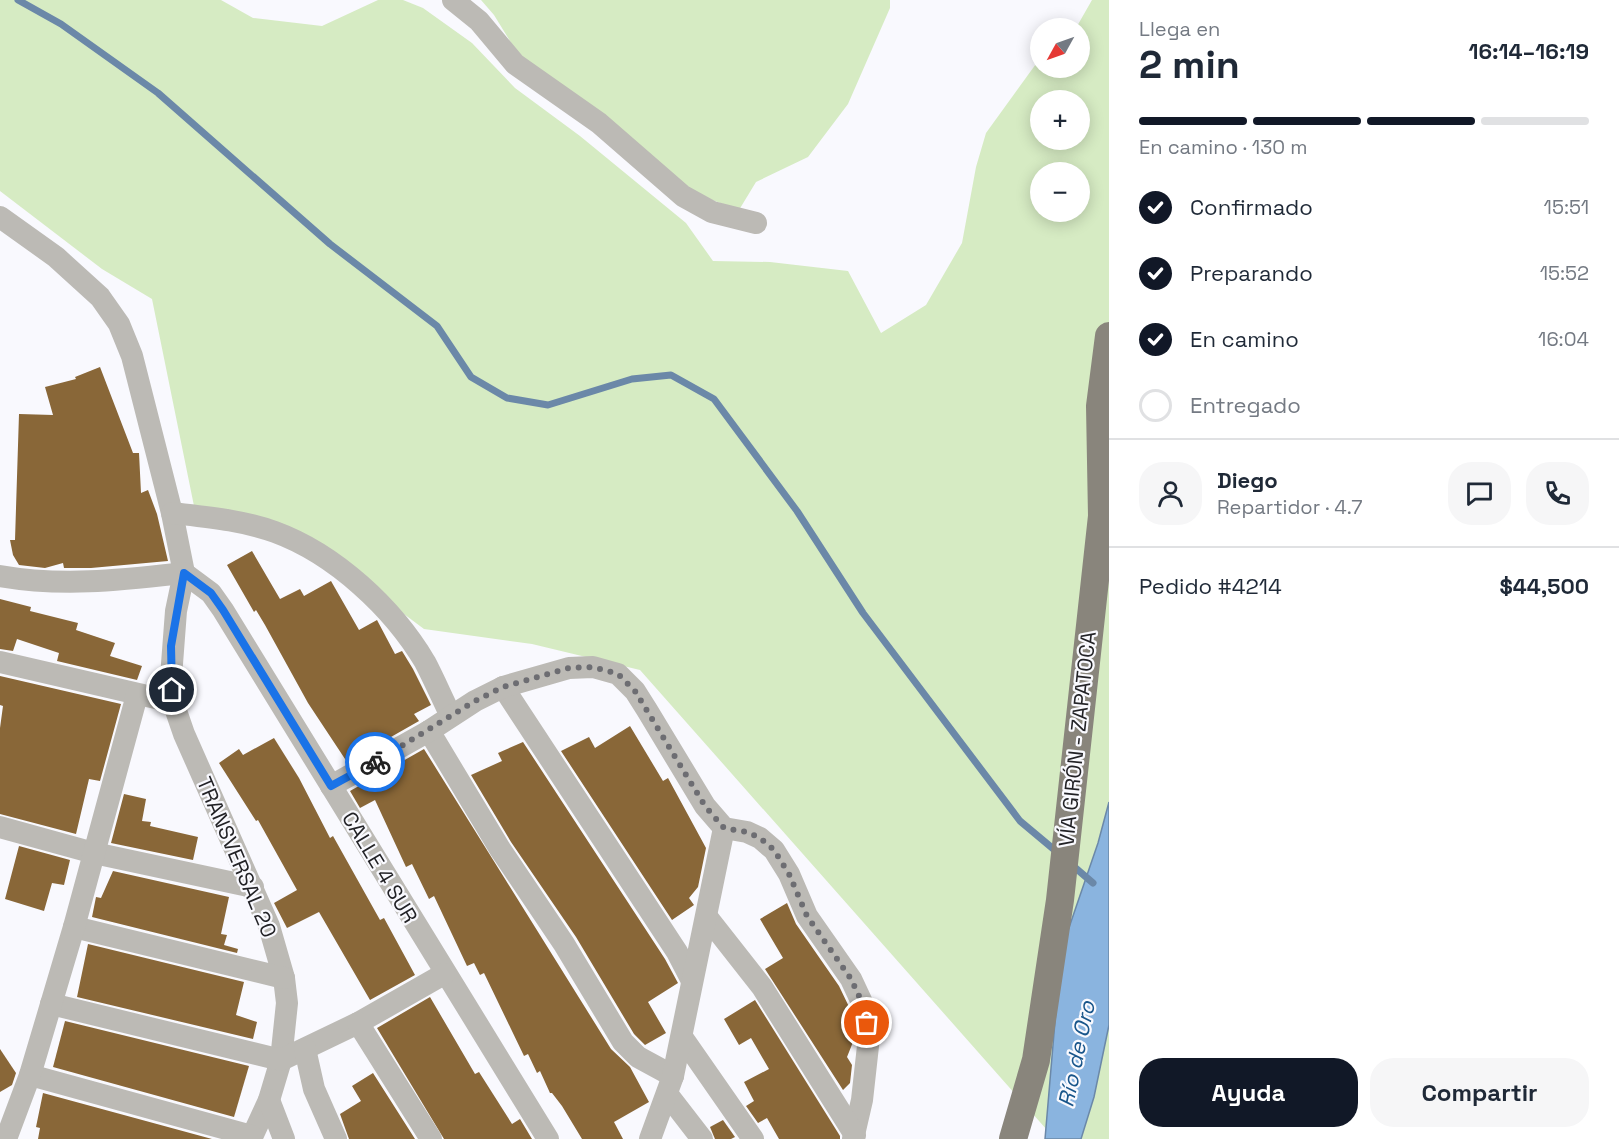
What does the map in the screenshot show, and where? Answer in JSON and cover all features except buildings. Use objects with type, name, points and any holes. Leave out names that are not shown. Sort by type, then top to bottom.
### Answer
[{"type":"main road","name":"VÍA GIRÓN - ZAPATOCA","points":[[1013,1139],[1036,1060],[1060,900],[1099,549],[1102,468],[1100,406],[1109,336]]},
{"type":"street","points":[[453,0],[479,21],[515,64],[599,123],[683,196],[712,212],[756,223]]},
{"type":"street","points":[[0,217],[56,257],[100,297],[119,324],[132,356],[172,513],[184,573],[73,583],[40,583],[0,576]]},
{"type":"street","points":[[172,513],[232,520],[276,532],[315,552],[352,579],[394,620],[424,662],[451,716]]},
{"type":"street","name":"TRANSVERSAL 20","points":[[184,573],[171,646],[173,702],[188,743],[269,926],[284,978],[286,1003],[281,1060],[268,1100],[251,1137]]},
{"type":"street","name":"CALLE 4 SUR","points":[[184,573],[211,593],[223,610],[444,974],[548,1139]]},
{"type":"street","points":[[0,662],[173,702]]},
{"type":"street","points":[[331,786],[503,687],[569,668],[593,667],[618,674],[635,691],[693,789],[724,828],[747,832],[760,838],[774,850],[789,874],[807,916],[851,979],[865,1009],[869,1037],[854,1137]]},
{"type":"street","points":[[503,687],[677,952],[692,981]]},
{"type":"street","points":[[6,1139],[30,1075],[74,927],[136,695]]},
{"type":"street","points":[[429,731],[500,849],[564,944],[623,1042],[670,1085],[702,1139]]},
{"type":"street","points":[[0,827],[94,853],[253,887]]},
{"type":"street","points":[[651,1138],[670,1085],[682,1037],[724,828]]},
{"type":"street","points":[[707,917],[762,987],[854,1137]]},
{"type":"street","points":[[74,927],[284,978]]},
{"type":"street","points":[[51,1004],[281,1060],[358,1023],[444,974]]},
{"type":"street","points":[[358,1023],[432,1139]]},
{"type":"street","points":[[682,1037],[753,1139]]},
{"type":"street","points":[[305,1049],[314,1089],[336,1139]]},
{"type":"street","points":[[30,1075],[251,1137]]},
{"type":"street","points":[[268,1100],[284,1139]]},
{"type":"green space","points":[[0,0],[221,0],[253,18],[322,26],[378,0],[403,0],[423,8],[472,43],[515,88],[580,136],[686,223],[713,261],[770,262],[848,271],[881,333],[926,305],[962,243],[976,167],[986,133],[1030,72],[1030,78],[1090,78],[1090,18],[1082,18],[1092,0],[1109,0],[1109,1139],[1055,1139],[640,670],[532,644],[424,629],[293,531],[194,506],[152,299],[102,269],[0,191]]},
{"type":"green space","points":[[481,0],[890,0],[890,8],[848,104],[808,157],[756,182],[739,210],[699,195],[518,54],[494,15]]},
{"type":"water","name":"Río de Oro","points":[[1109,802],[1109,1025],[1094,1097],[1081,1139],[1045,1139],[1061,951],[1098,843]]},
{"type":"waterway","points":[[18,0],[61,24],[158,93],[330,244],[437,326],[471,377],[507,398],[548,405],[632,379],[671,375],[714,399],[797,511],[863,613],[1020,821],[1057,852]]},
{"type":"waterway","points":[[1072,865],[1093,883]]},
{"type":"way so far","points":[[375,762],[475,701],[503,687],[569,668],[593,667],[618,674],[635,691],[687,780],[724,828],[747,832],[760,838],[774,850],[789,874],[796,895],[807,916],[851,979],[865,1009],[867,1023]]},
{"type":"route","points":[[172,690],[171,646],[184,573],[211,593],[223,610],[331,786],[375,762]]}]
